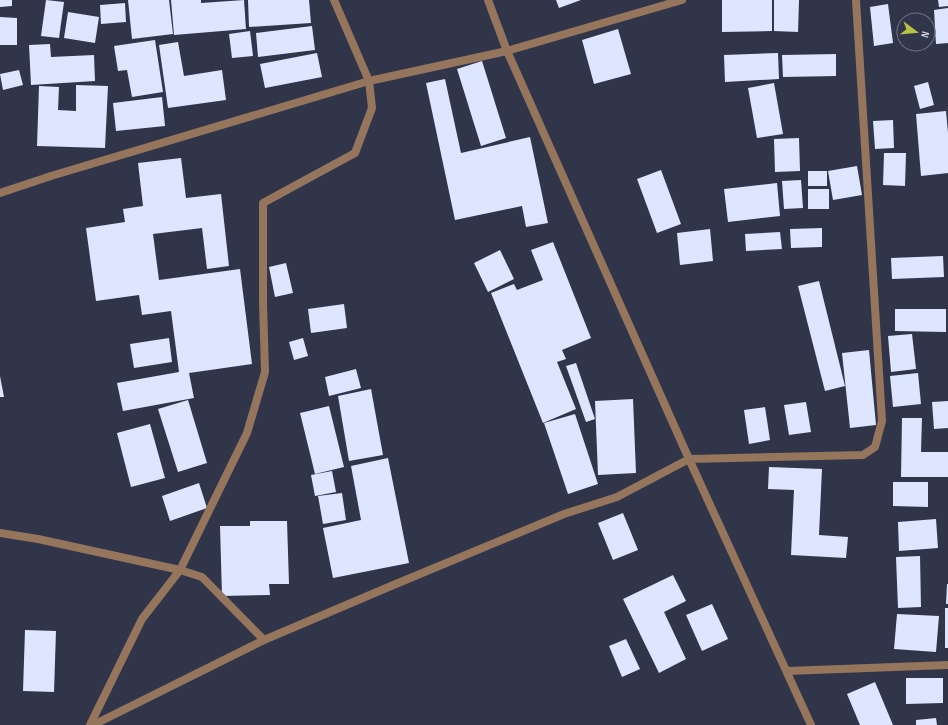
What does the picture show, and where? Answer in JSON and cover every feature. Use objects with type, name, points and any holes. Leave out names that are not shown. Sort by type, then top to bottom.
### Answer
[{"type":"street","points":[[91,725],[142,619],[180,570],[247,433],[265,372],[263,204],[355,153],[372,108],[369,81],[334,0]]},
{"type":"street","points":[[488,0],[506,51],[689,459],[812,725]]},
{"type":"street","points":[[0,193],[51,176],[369,81],[506,51],[682,0]]},
{"type":"street","points":[[91,725],[264,640],[557,517],[617,497],[689,459],[863,455],[875,447],[882,421],[856,0]]},
{"type":"street","points":[[0,533],[38,539],[180,570],[202,578],[264,640]]},
{"type":"street","points":[[787,671],[948,665]]},
{"type":"building","points":[[0,0],[12,0],[12,6],[0,7]]},
{"type":"building","points":[[46,0],[64,2],[59,38],[41,36]]},
{"type":"building","points":[[128,0],[169,0],[173,34],[132,39]]},
{"type":"building","points":[[171,0],[201,0],[201,3],[244,0],[246,29],[174,35]]},
{"type":"building","points":[[248,0],[309,0],[311,23],[249,27]]},
{"type":"building","points":[[556,0],[581,0],[559,8]]},
{"type":"building","points":[[722,0],[772,0],[772,31],[722,32]]},
{"type":"building","points":[[774,0],[799,0],[798,32],[774,31]]},
{"type":"building","points":[[938,0],[948,0],[948,6],[939,7]]},
{"type":"building","points":[[125,3],[126,22],[101,24],[100,5]]},
{"type":"building","points":[[888,4],[893,43],[874,46],[870,7]]},
{"type":"building","points":[[948,8],[948,43],[936,44],[936,12],[934,12],[934,10]]},
{"type":"building","points":[[68,12],[99,17],[95,43],[64,38]]},
{"type":"building","points":[[0,17],[17,18],[17,45],[0,45]]},
{"type":"building","points":[[312,26],[315,50],[258,57],[256,33]]},
{"type":"building","points":[[618,29],[631,74],[594,84],[582,40]]},
{"type":"building","points":[[250,31],[253,56],[232,58],[229,34]]},
{"type":"building","points":[[155,40],[163,92],[132,97],[127,70],[118,71],[114,46]]},
{"type":"building","points":[[178,42],[184,76],[222,70],[226,100],[168,108],[159,45]]},
{"type":"building","points":[[50,44],[51,57],[94,55],[95,81],[31,85],[29,45]]},
{"type":"building","points":[[317,53],[322,77],[265,88],[260,64]]},
{"type":"building","points":[[778,53],[779,79],[725,82],[724,55]]},
{"type":"building","points":[[836,54],[836,76],[783,77],[782,55]]},
{"type":"building","points":[[482,61],[506,138],[481,146],[457,69]]},
{"type":"building","points":[[19,70],[23,85],[3,90],[0,74]]},
{"type":"building","points":[[445,79],[461,153],[530,137],[548,223],[526,227],[522,206],[455,220],[426,83]]},
{"type":"building","points":[[928,82],[934,105],[920,109],[914,86]]},
{"type":"building","points":[[774,83],[783,134],[757,138],[748,88]]},
{"type":"building","points":[[76,85],[108,86],[105,148],[37,146],[39,86],[59,87],[58,110],[76,111]]},
{"type":"building","points":[[162,97],[165,126],[116,131],[113,103]]},
{"type":"building","points":[[946,111],[948,133],[948,173],[921,176],[916,114]]},
{"type":"building","points":[[893,120],[894,148],[875,149],[873,121]]},
{"type":"building","points":[[799,138],[800,171],[775,172],[774,139]]},
{"type":"building","points":[[884,153],[906,153],[905,186],[883,185]]},
{"type":"building","points":[[181,158],[186,198],[221,194],[229,266],[207,269],[202,228],[153,234],[159,280],[240,269],[252,364],[189,373],[194,398],[123,411],[117,383],[179,372],[171,311],[142,315],[139,295],[96,301],[86,228],[125,222],[123,209],[143,206],[138,163]]},
{"type":"building","points":[[857,166],[862,195],[833,200],[828,171]]},
{"type":"building","points":[[661,170],[681,224],[657,233],[637,179]]},
{"type":"building","points":[[808,171],[827,171],[827,186],[808,186]]},
{"type":"building","points":[[801,180],[803,208],[784,209],[782,181]]},
{"type":"building","points":[[777,183],[780,216],[728,222],[724,189]]},
{"type":"building","points":[[808,189],[829,189],[829,209],[808,209]]},
{"type":"building","points":[[822,228],[822,247],[791,248],[790,229]]},
{"type":"building","points":[[710,229],[713,261],[680,265],[677,233]]},
{"type":"building","points":[[780,232],[782,249],[746,251],[745,234]]},
{"type":"building","points":[[553,242],[591,338],[562,350],[566,359],[557,362],[576,409],[543,423],[491,293],[514,284],[517,290],[543,280],[531,250]]},
{"type":"building","points":[[500,250],[514,279],[488,292],[474,263]]},
{"type":"building","points":[[943,256],[944,277],[892,279],[891,258]]},
{"type":"building","points":[[286,263],[293,293],[275,297],[269,267]]},
{"type":"building","points":[[819,281],[845,386],[825,391],[798,286]]},
{"type":"building","points":[[344,304],[347,328],[311,333],[308,309]]},
{"type":"building","points":[[895,309],[946,309],[946,332],[895,331]]},
{"type":"building","points":[[912,334],[916,369],[891,372],[888,336]]},
{"type":"building","points":[[169,338],[172,362],[134,368],[130,344]]},
{"type":"building","points":[[303,338],[308,356],[294,360],[289,342]]},
{"type":"building","points":[[869,350],[876,425],[850,428],[842,353]]},
{"type":"building","points":[[576,363],[595,419],[586,422],[566,366]]},
{"type":"building","points":[[356,369],[361,388],[329,396],[325,377]]},
{"type":"building","points":[[918,373],[921,404],[893,407],[890,376]]},
{"type":"building","points":[[0,376],[4,397],[0,397]]},
{"type":"building","points":[[371,389],[383,455],[349,461],[338,396]]},
{"type":"building","points":[[633,399],[636,473],[598,475],[595,401]]},
{"type":"building","points":[[188,400],[207,463],[178,472],[158,409]]},
{"type":"building","points":[[948,401],[948,428],[934,429],[932,402]]},
{"type":"building","points":[[806,402],[811,432],[789,435],[784,405]]},
{"type":"building","points":[[329,406],[344,467],[315,474],[300,413]]},
{"type":"building","points":[[765,407],[770,440],[749,444],[744,410]]},
{"type":"building","points":[[575,414],[598,484],[568,494],[544,423]]},
{"type":"building","points":[[902,418],[922,418],[921,452],[948,452],[948,477],[901,477]]},
{"type":"building","points":[[150,424],[165,478],[131,487],[117,433]]},
{"type":"building","points":[[388,458],[409,563],[333,578],[323,528],[361,520],[351,466]]},
{"type":"building","points":[[769,467],[822,469],[819,535],[848,537],[846,558],[791,555],[794,490],[768,489]]},
{"type":"building","points":[[332,471],[336,492],[315,496],[311,475]]},
{"type":"building","points":[[893,482],[928,482],[928,507],[893,506]]},
{"type":"building","points":[[199,483],[207,508],[170,521],[162,496]]},
{"type":"building","points":[[342,493],[346,520],[323,524],[318,496]]},
{"type":"building","points":[[623,513],[638,550],[613,560],[598,523]]},
{"type":"building","points":[[936,519],[938,548],[899,551],[898,522]]},
{"type":"building","points":[[250,521],[287,521],[289,584],[269,584],[270,595],[222,596],[220,526],[250,526]]},
{"type":"building","points":[[920,556],[921,607],[898,608],[896,557]]},
{"type":"building","points":[[673,575],[686,601],[664,612],[686,659],[659,673],[623,599]]},
{"type":"building","points":[[947,584],[948,604],[946,604]]},
{"type":"building","points":[[712,604],[728,639],[702,651],[686,615]]},
{"type":"building","points":[[945,608],[948,608],[948,648],[945,648]]},
{"type":"building","points":[[897,614],[939,616],[936,652],[894,649]]},
{"type":"building","points":[[25,630],[56,631],[54,692],[23,691]]},
{"type":"building","points":[[626,639],[640,669],[622,677],[609,646]]},
{"type":"building","points":[[906,678],[943,678],[943,703],[906,704]]},
{"type":"building","points":[[875,682],[893,725],[860,725],[847,694]]},
{"type":"building","points":[[936,718],[937,725],[916,725],[916,720]]}]
